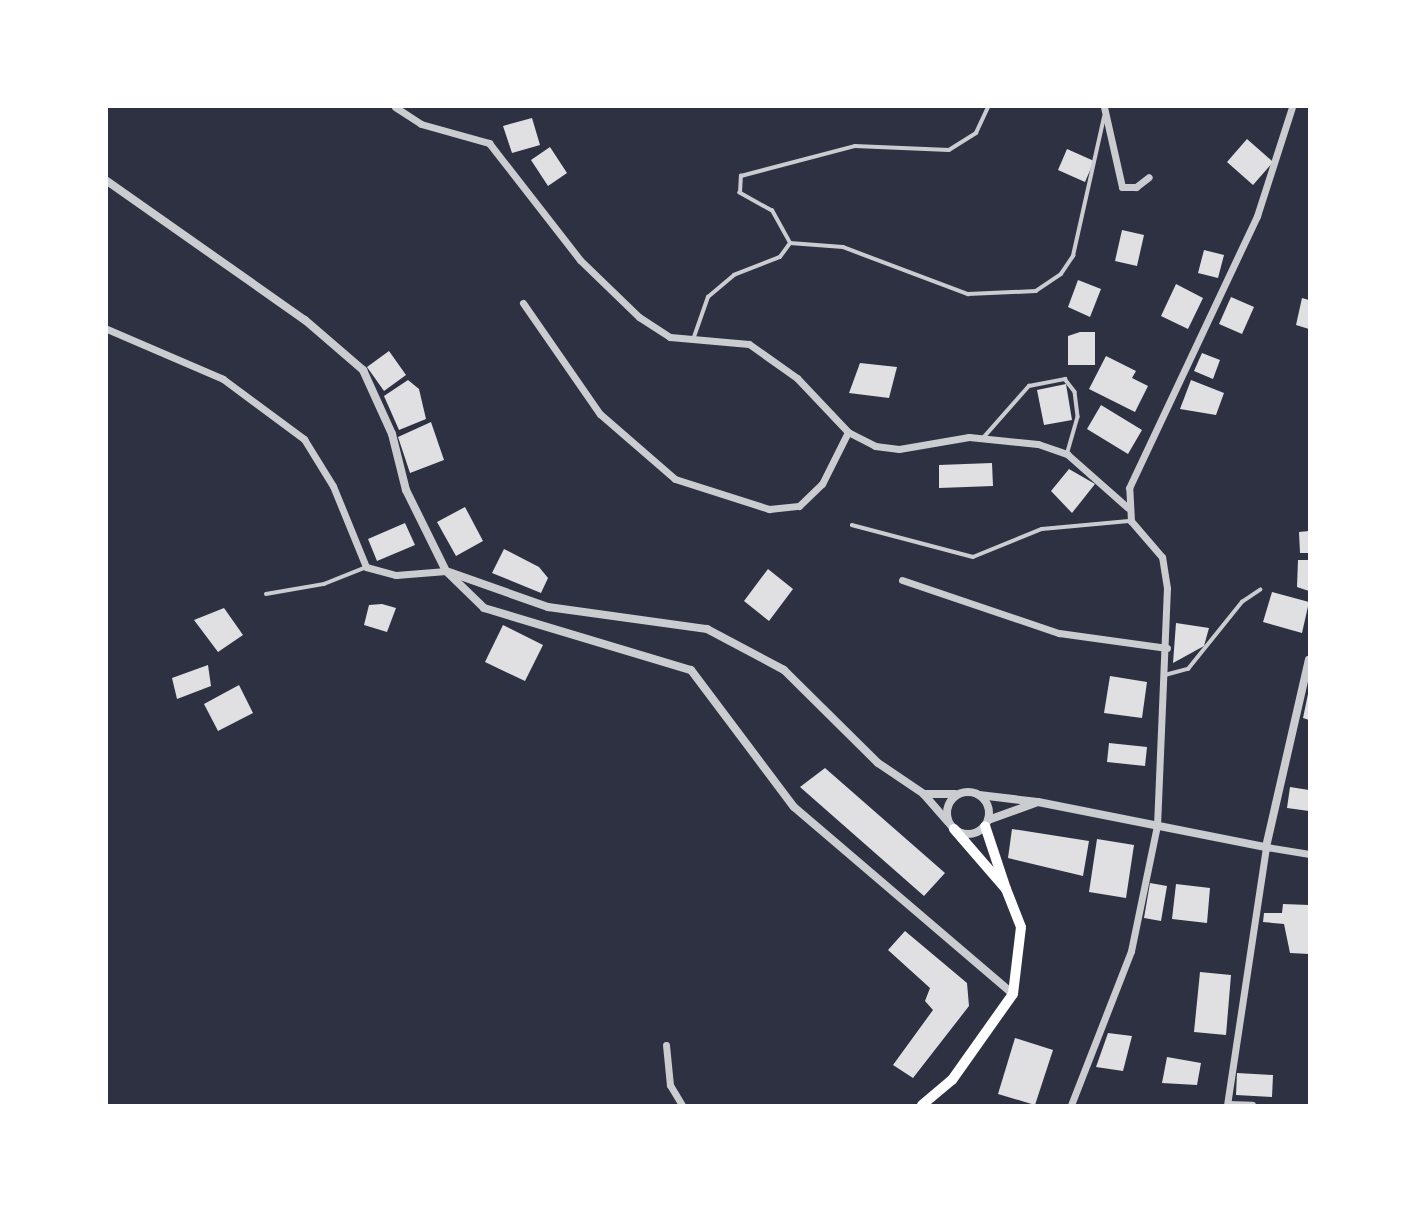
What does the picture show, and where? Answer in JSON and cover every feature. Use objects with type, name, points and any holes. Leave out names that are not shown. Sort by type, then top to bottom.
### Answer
[{"type":"main road","points":[[922,1105],[952,1080],[1013,994],[1023,955],[1021,928],[986,823]]},
{"type":"main road","points":[[951,826],[1006,889]]},
{"type":"street","points":[[395,107],[421,124],[489,143],[610,291],[670,337],[749,344],[797,378],[848,432],[899,449],[983,439],[1067,454],[1128,508]]},
{"type":"street","points":[[1104,107],[1122,187],[1136,187],[1149,177]]},
{"type":"street","points":[[1071,1105],[1130,951],[1157,826],[1167,648],[1165,566],[1131,521],[1128,508],[1129,488],[1257,216],[1292,107]]},
{"type":"street","points":[[107,181],[305,320],[363,370],[392,434],[406,490],[446,571],[484,608],[691,670],[794,807],[1013,994]]},
{"type":"street","points":[[523,303],[600,414],[675,480],[769,509],[792,508],[822,484],[848,432]]},
{"type":"street","points":[[107,329],[223,379],[304,439],[333,486],[366,566],[396,575],[446,571],[548,607],[707,629],[784,670],[878,763],[924,794],[951,826],[966,834],[1038,802]]},
{"type":"street","points":[[902,580],[1059,633],[1167,648]]},
{"type":"street","points":[[1252,1105],[1227,1105],[1266,847],[1309,660]]},
{"type":"street","points":[[924,794],[979,795],[1038,802],[1309,854]]},
{"type":"street","points":[[951,826],[948,804],[958,794]]},
{"type":"street","points":[[979,795],[986,823]]},
{"type":"street","points":[[666,1045],[670,1085],[682,1105]]},
{"type":"lane","points":[[790,243],[772,211],[740,193],[745,173],[855,146],[949,150],[976,133],[988,107]]},
{"type":"lane","points":[[790,243],[843,247],[968,294],[1036,291],[1061,274],[1073,256],[1105,116]]},
{"type":"lane","points":[[694,340],[708,298],[734,275],[780,257],[790,243]]},
{"type":"lane","points":[[983,439],[1029,386],[1065,379],[1075,392],[1079,417],[1067,454]]},
{"type":"lane","points":[[852,524],[973,557],[1042,529],[1131,521]]},
{"type":"lane","points":[[266,594],[324,584],[366,566]]},
{"type":"lane","points":[[1165,675],[1188,669],[1242,603],[1260,590]]},
{"type":"building","points":[[532,118],[540,145],[512,153],[503,126]]},
{"type":"building","points":[[1247,139],[1273,162],[1253,185],[1227,162]]},
{"type":"building","points":[[550,147],[567,173],[548,186],[531,160]]},
{"type":"building","points":[[1067,149],[1094,161],[1085,182],[1058,170]]},
{"type":"building","points":[[1122,230],[1144,235],[1137,266],[1115,261]]},
{"type":"building","points":[[1204,250],[1224,255],[1218,278],[1198,273]]},
{"type":"building","points":[[1078,280],[1101,289],[1090,317],[1068,307]]},
{"type":"building","points":[[1176,284],[1203,298],[1188,329],[1161,316]]},
{"type":"building","points":[[1231,297],[1254,307],[1242,334],[1219,324]]},
{"type":"building","points":[[1302,298],[1309,300],[1309,329],[1296,325]]},
{"type":"building","points":[[1080,332],[1095,332],[1095,365],[1068,365],[1068,336]]},
{"type":"building","points":[[389,351],[406,375],[384,391],[367,367]]},
{"type":"building","points":[[1202,353],[1220,360],[1213,379],[1194,371]]},
{"type":"building","points":[[1106,356],[1136,371],[1132,378],[1148,386],[1135,412],[1089,389]]},
{"type":"building","points":[[860,363],[897,367],[889,398],[849,393]]},
{"type":"building","points":[[408,380],[419,389],[426,419],[399,430],[384,396]]},
{"type":"building","points":[[1191,380],[1224,393],[1216,415],[1180,409]]},
{"type":"building","points":[[1066,384],[1072,420],[1044,425],[1037,390]]},
{"type":"building","points":[[1101,405],[1142,430],[1128,454],[1087,429]]},
{"type":"building","points":[[431,422],[444,460],[410,473],[398,437]]},
{"type":"building","points":[[992,463],[993,486],[939,488],[939,465]]},
{"type":"building","points":[[1069,469],[1095,484],[1072,513],[1051,491]]},
{"type":"building","points":[[465,507],[483,541],[456,556],[437,522]]},
{"type":"building","points":[[405,523],[415,545],[377,561],[368,539]]},
{"type":"building","points":[[1309,531],[1309,553],[1300,553],[1299,532]]},
{"type":"building","points":[[504,549],[539,567],[548,578],[541,593],[492,573]]},
{"type":"building","points":[[1298,560],[1309,560],[1309,591],[1297,587]]},
{"type":"building","points":[[768,569],[793,589],[769,621],[744,601]]},
{"type":"building","points":[[1272,592],[1309,602],[1302,633],[1263,622]]},
{"type":"building","points":[[382,604],[396,608],[387,632],[364,625],[369,605]]},
{"type":"building","points":[[224,608],[243,635],[218,652],[194,620]]},
{"type":"building","points":[[1176,623],[1209,628],[1204,646],[1173,663]]},
{"type":"building","points":[[503,625],[543,645],[525,681],[485,662]]},
{"type":"building","points":[[208,665],[211,686],[177,699],[172,678]]},
{"type":"building","points":[[1110,676],[1147,682],[1142,718],[1104,713]]},
{"type":"building","points":[[239,685],[253,713],[218,731],[204,704]]},
{"type":"building","points":[[1309,694],[1309,720],[1303,718]]},
{"type":"building","points":[[1109,743],[1147,747],[1145,766],[1107,762]]},
{"type":"building","points":[[825,768],[945,873],[924,896],[800,787]]},
{"type":"building","points":[[1290,787],[1309,790],[1309,811],[1287,808]]},
{"type":"building","points":[[1012,829],[1089,841],[1083,876],[1008,858]]},
{"type":"building","points":[[1097,839],[1134,845],[1126,898],[1089,892]]},
{"type":"building","points":[[1150,883],[1167,886],[1161,921],[1144,918]]},
{"type":"building","points":[[1176,884],[1210,888],[1207,923],[1172,919]]},
{"type":"building","points":[[1283,904],[1309,905],[1309,954],[1290,953],[1284,924],[1263,922],[1264,913],[1282,913]]},
{"type":"building","points":[[905,931],[967,983],[969,1006],[913,1078],[893,1065],[933,1010],[925,1001],[930,988],[888,950]]},
{"type":"building","points":[[1200,972],[1231,975],[1226,1035],[1194,1032]]},
{"type":"building","points":[[1108,1033],[1132,1036],[1123,1071],[1096,1067]]},
{"type":"building","points":[[1015,1038],[1053,1050],[1035,1105],[998,1094]]},
{"type":"building","points":[[1167,1057],[1201,1063],[1197,1085],[1162,1083]]},
{"type":"building","points":[[1237,1073],[1273,1075],[1272,1097],[1236,1095]]}]
